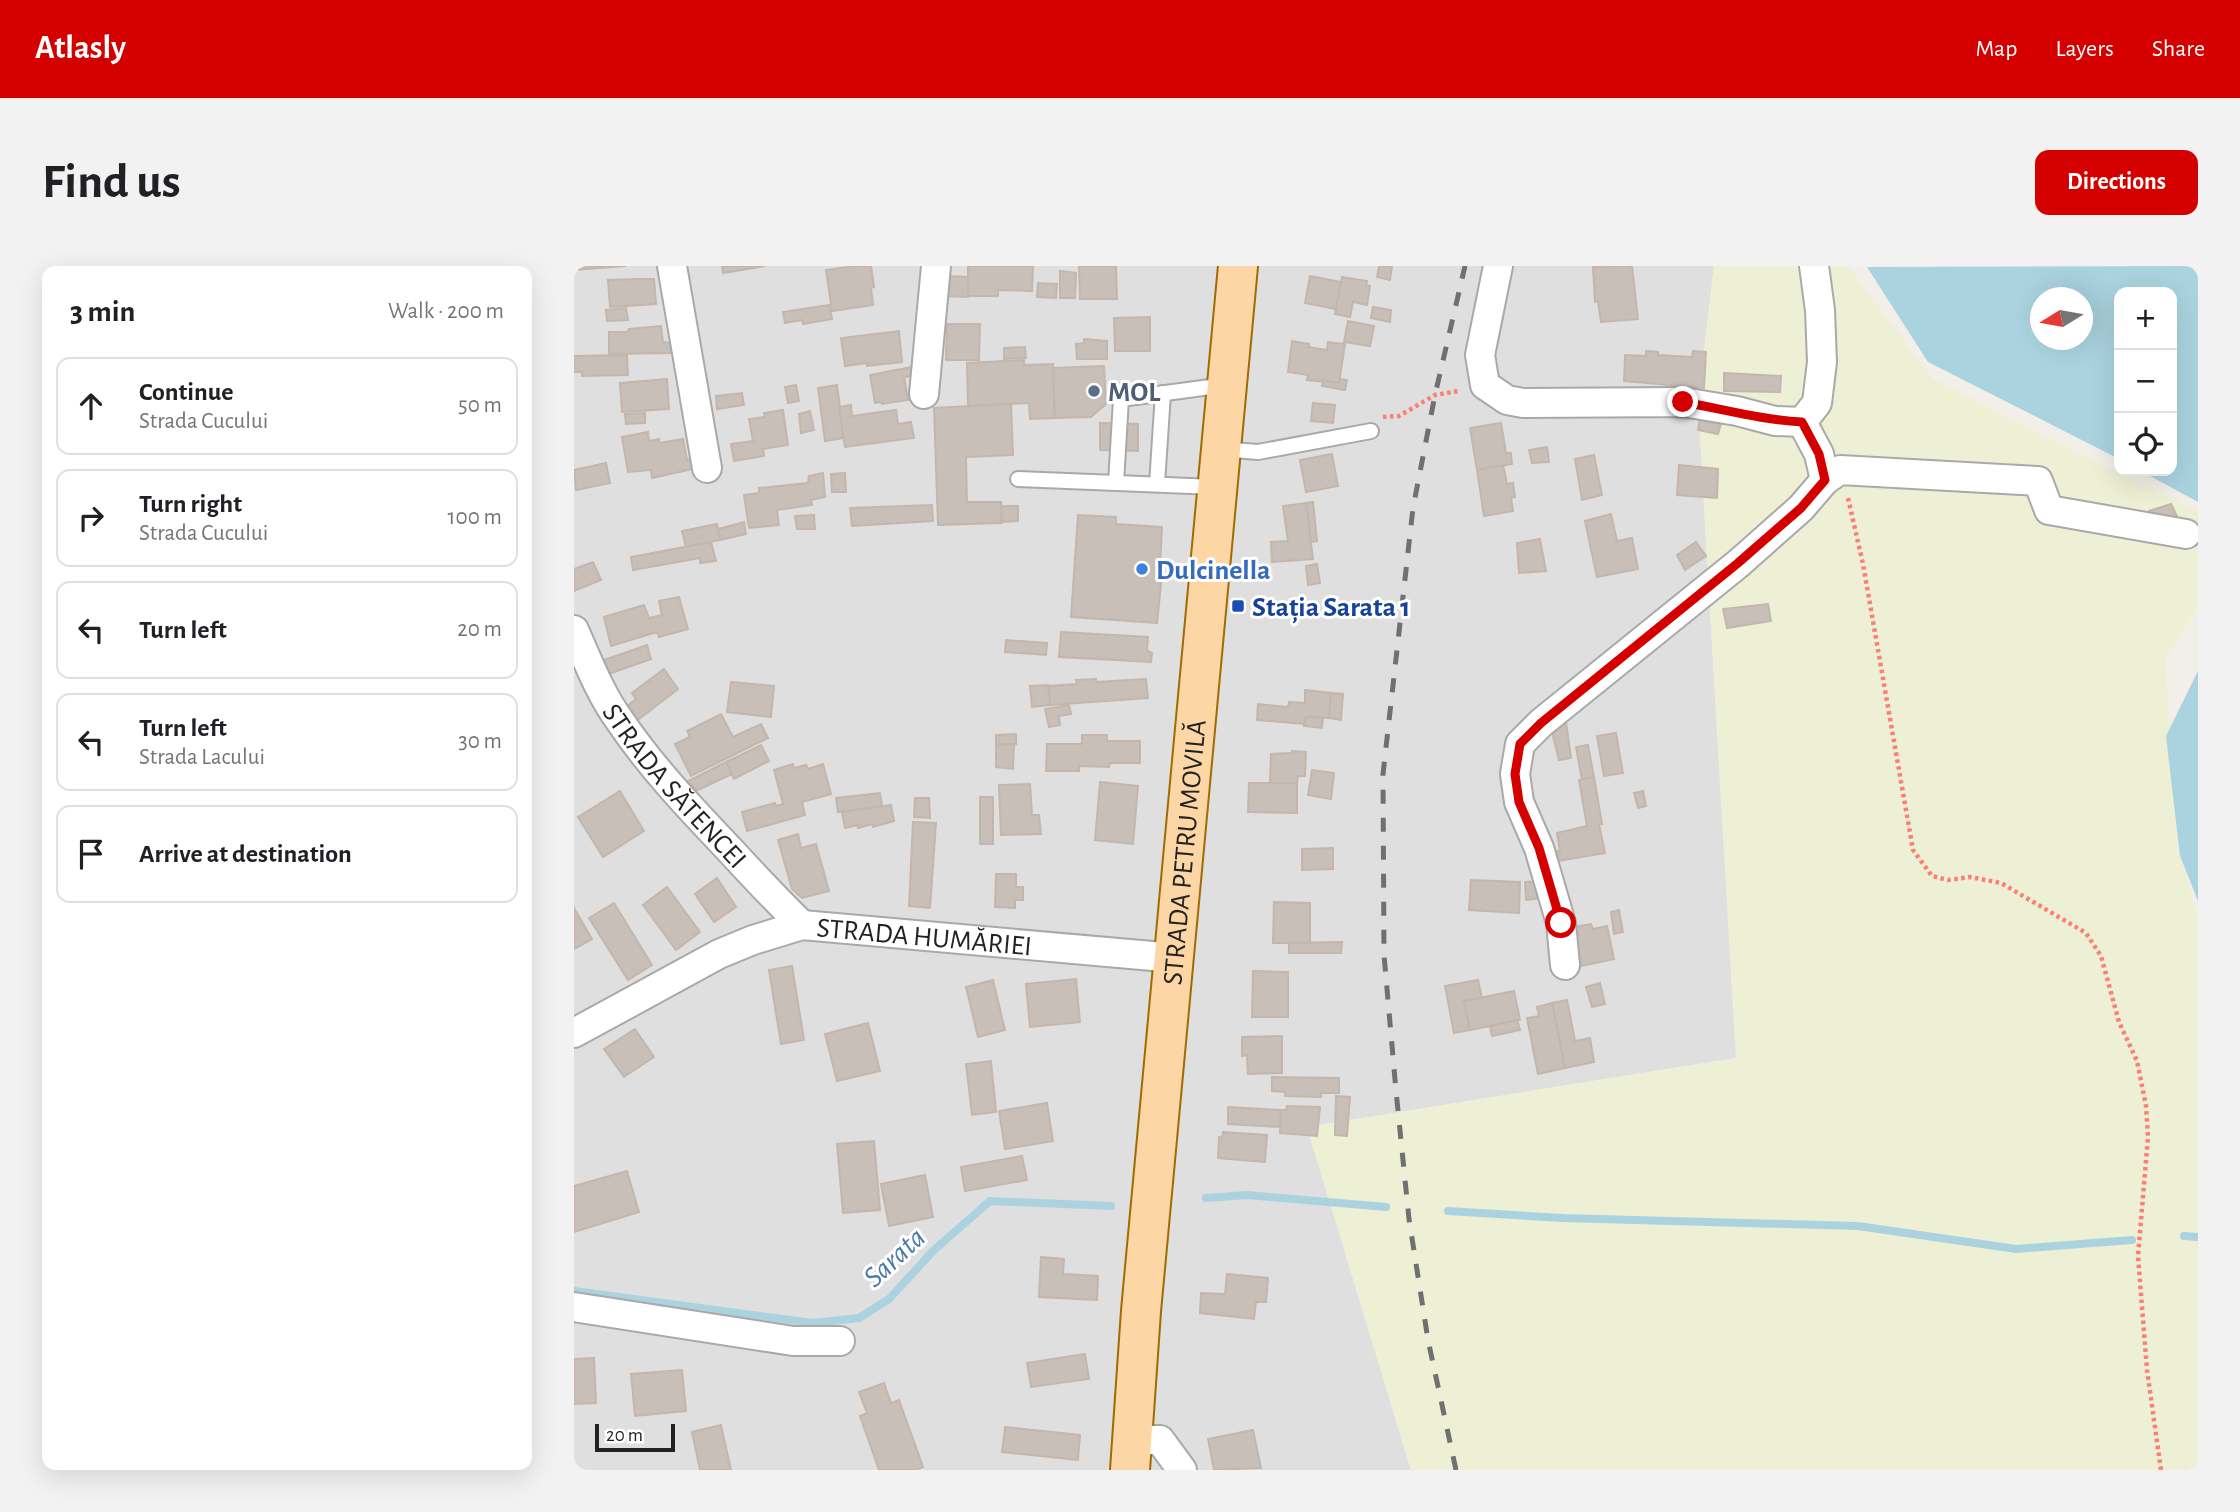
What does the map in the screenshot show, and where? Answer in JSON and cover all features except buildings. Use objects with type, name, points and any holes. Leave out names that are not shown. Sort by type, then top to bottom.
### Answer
[{"type":"main road","name":"STRADA PETRU MOVILĂ","points":[[1130,1455],[1150,1206],[1238,266]]},
{"type":"street","points":[[672,266],[708,468]]},
{"type":"street","points":[[924,394],[936,266]]},
{"type":"street","points":[[1499,266],[1480,355],[1485,385],[1507,400],[1523,403],[1683,402],[1737,411],[1775,421],[1802,422]]},
{"type":"street","points":[[1802,422],[1817,403],[1822,362],[1820,310],[1814,266]]},
{"type":"street","points":[[1802,422],[1832,475]]},
{"type":"street","points":[[1565,965],[1561,923],[1539,848],[1519,802],[1515,774],[1520,744],[1541,723],[1738,563],[1801,508],[1832,475],[2038,481],[2049,510],[2186,534]]},
{"type":"street","name":"STRADA SĂTENCEI","points":[[574,630],[594,676],[612,709],[635,742],[694,813],[766,891],[802,925]]},
{"type":"street","name":"STRADA HUMĂRIEI","points":[[574,1033],[719,954],[802,925],[1175,958]]},
{"type":"street","points":[[574,1307],[793,1341],[840,1341]]},
{"type":"street","name":"STRADA PETRU MOVILĂ","points":[[1130,1455],[1160,1440],[1182,1470]]},
{"type":"lane","points":[[1116,483],[1121,399],[1227,384]]},
{"type":"lane","points":[[1157,484],[1163,393]]},
{"type":"lane","points":[[1221,449],[1258,452],[1372,424]]},
{"type":"lane","points":[[1018,479],[1217,487]]},
{"type":"path","points":[[1372,424],[1399,416],[1435,395],[1460,391]]},
{"type":"path","points":[[1832,475],[1850,505],[1863,564],[1913,850],[1932,876],[1948,880],[1970,877],[2001,883],[2086,933],[2101,956],[2119,1022],[2137,1061],[2147,1106],[2148,1137],[2138,1256],[2147,1370],[2161,1470]]},
{"type":"shaded area","points":[[574,266],[1714,266],[1698,402],[1736,1058],[1307,1127],[1411,1470],[574,1470]]},
{"type":"green space","points":[[1714,266],[1848,266],[1933,379],[2114,470],[2114,476],[2125,476],[2198,510],[2198,607],[2165,659],[2178,847],[2198,917],[2198,1470],[1411,1470],[1307,1127],[1736,1058],[1698,402]]},
{"type":"water","points":[[2198,266],[2198,502],[2150,476],[2177,476],[2177,287],[2114,287],[2114,456],[1928,362],[1867,267]]},
{"type":"water","points":[[2198,671],[2198,901],[2180,856],[2166,736]]},
{"type":"waterway","points":[[1206,1198],[1247,1195],[1386,1207]]},
{"type":"waterway","name":"Sarata","points":[[574,1291],[813,1323],[859,1318],[889,1299],[934,1250],[990,1201],[1111,1206]]},
{"type":"waterway","points":[[1448,1211],[1562,1218],[1858,1226],[2016,1249],[2132,1240]]},
{"type":"waterway","points":[[2184,1236],[2198,1237]]},
{"type":"railway","points":[[1456,1470],[1428,1340],[1409,1219],[1384,955],[1383,774],[1413,508],[1435,395],[1465,266]]},
{"type":"place","name":"MOL","points":[[1094,391]]},
{"type":"place","name":"Dulcinella","points":[[1142,569]]},
{"type":"place","name":"Stația Sarata 1","points":[[1238,606]]},
{"type":"route","points":[[1561,923],[1539,848],[1519,802],[1515,774],[1520,744],[1541,723],[1738,563],[1801,508],[1825,480],[1819,454],[1802,422],[1775,421],[1737,411],[1683,402]]}]
